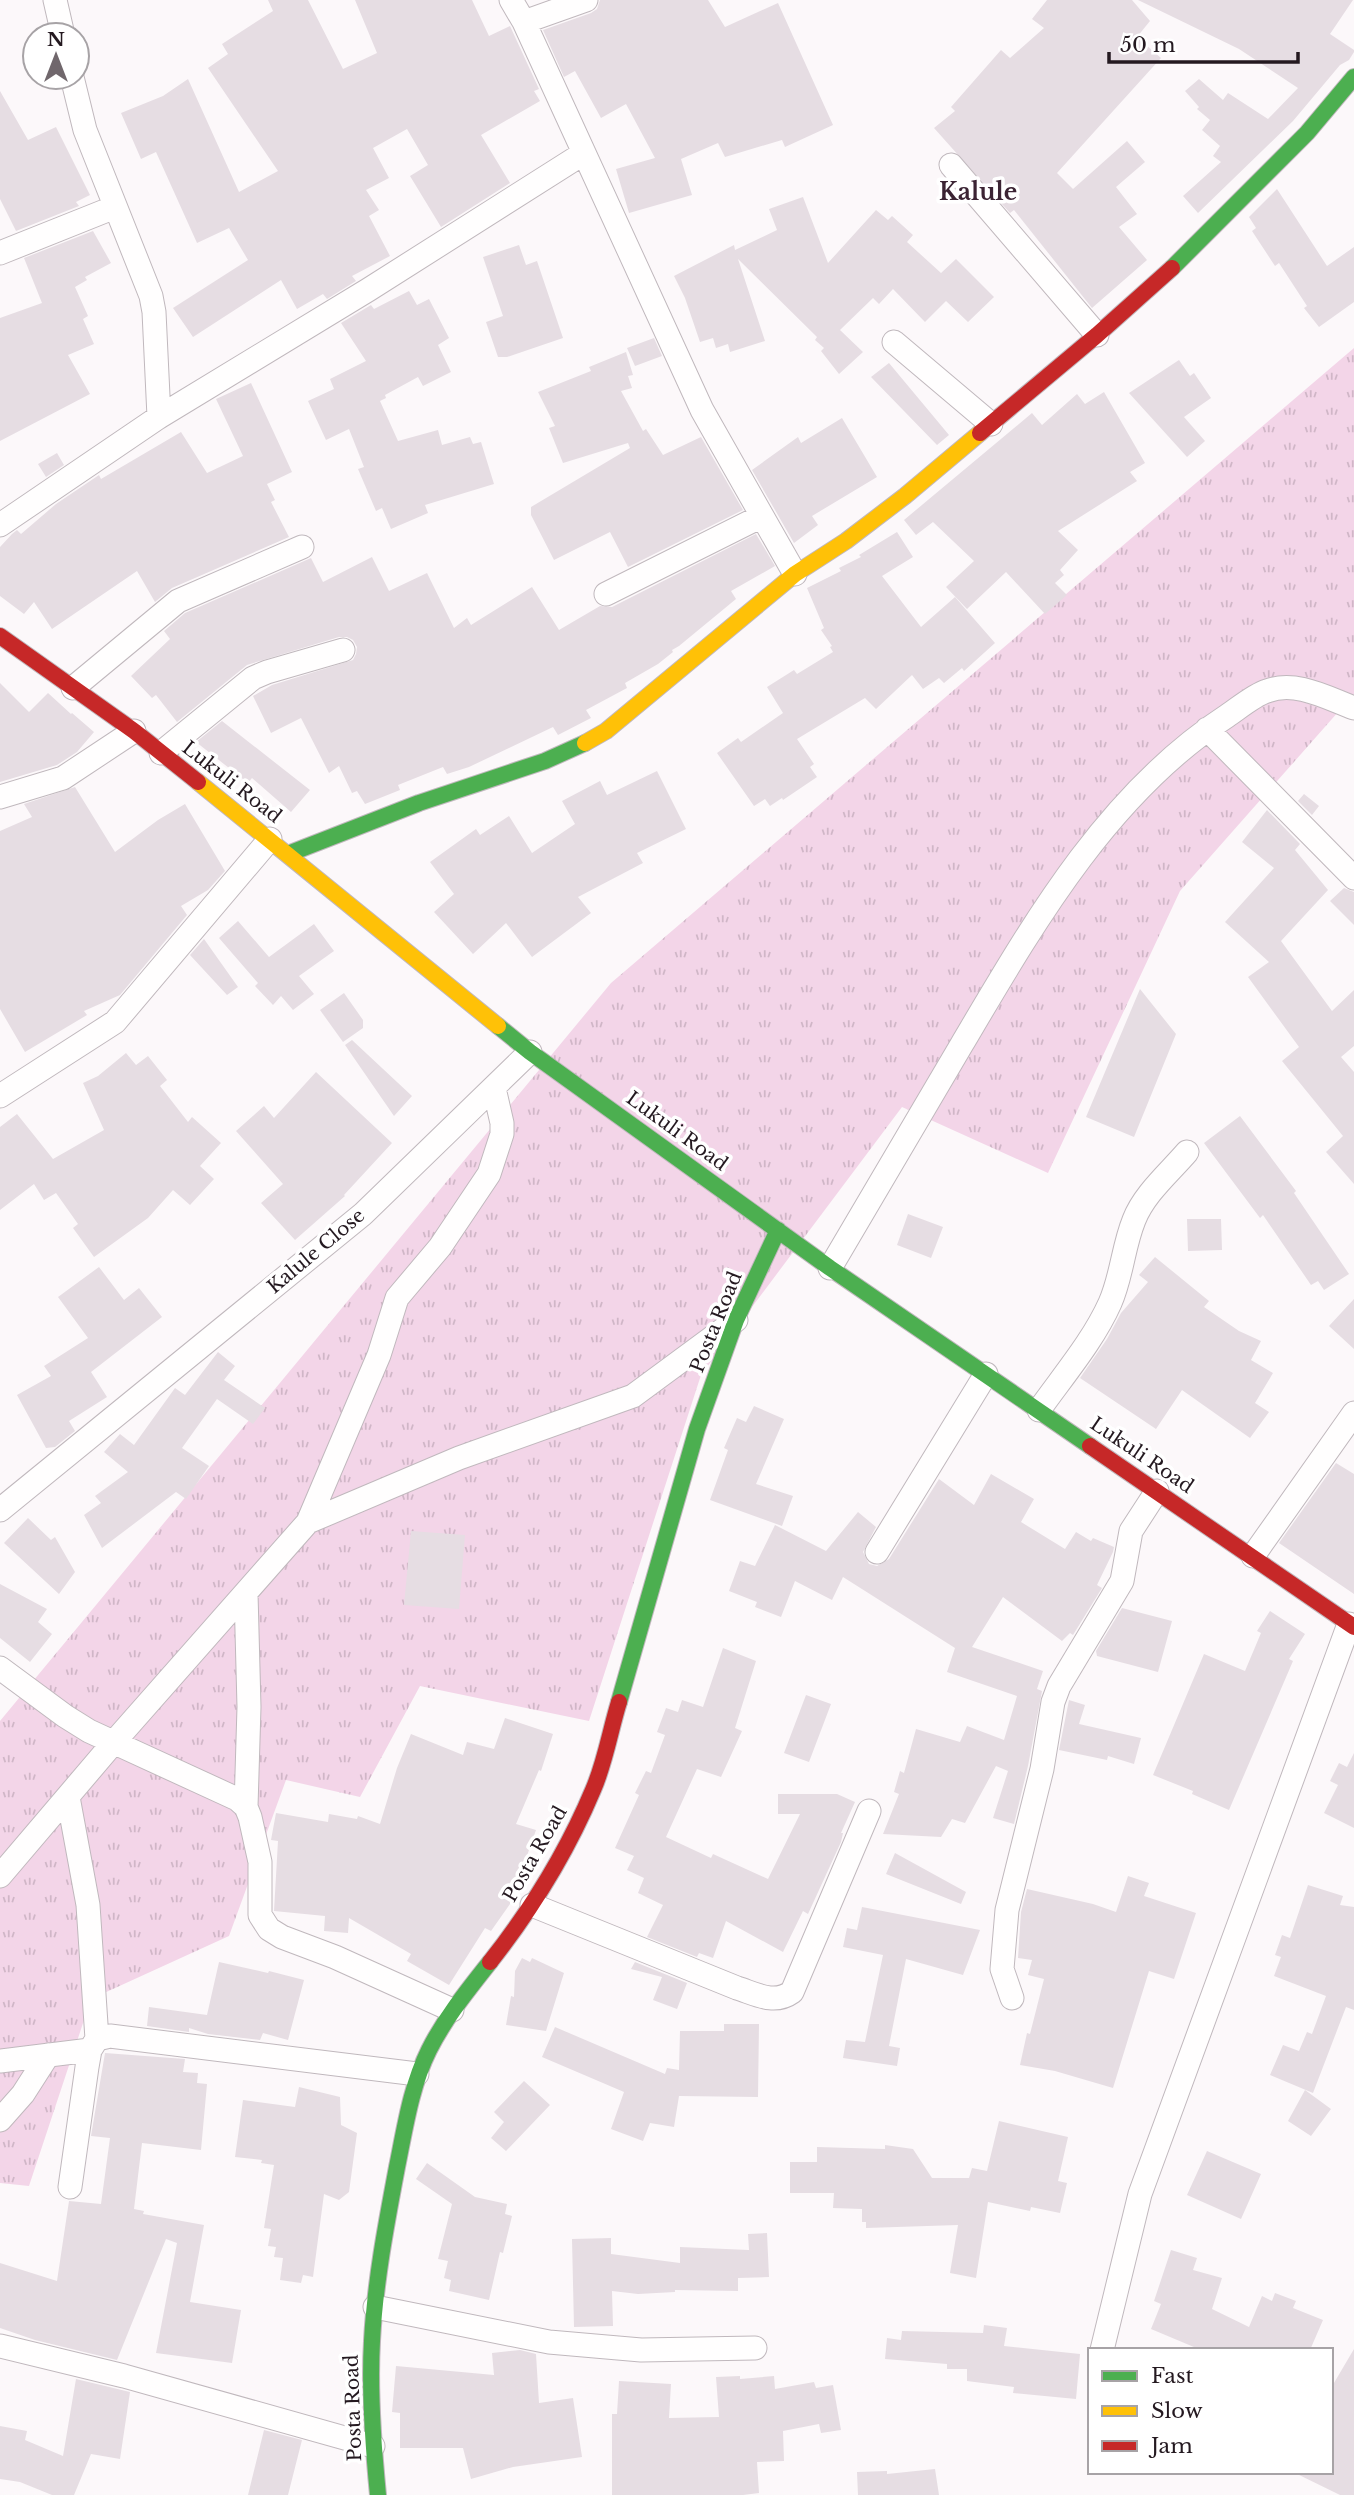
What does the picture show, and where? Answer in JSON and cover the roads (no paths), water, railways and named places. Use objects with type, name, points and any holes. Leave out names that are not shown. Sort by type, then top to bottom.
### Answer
[{"type":"street","points":[[55,0],[60,21]]},
{"type":"street","points":[[511,0],[524,22],[702,410],[795,574]]},
{"type":"street","points":[[524,22],[586,0]]},
{"type":"street","points":[[288,854],[434,797],[550,760],[576,749],[606,731],[795,574],[866,526],[1097,335],[1169,271],[1307,133],[1354,77]]},
{"type":"street","points":[[75,91],[85,130],[152,304],[159,417]]},
{"type":"street","points":[[0,525],[159,417],[368,290],[584,153]]},
{"type":"street","points":[[951,165],[1097,335]]},
{"type":"street","points":[[0,253],[115,207]]},
{"type":"street","points":[[894,342],[991,424]]},
{"type":"street","points":[[606,594],[762,516]]},
{"type":"street","points":[[73,688],[178,601],[302,547]]},
{"type":"street","name":"Lukuli Road","points":[[0,636],[134,731],[530,1052],[830,1268],[1352,1626]]},
{"type":"street","points":[[161,753],[253,678],[344,650]]},
{"type":"street","points":[[830,1268],[1048,902],[1112,818],[1160,769],[1208,729],[1266,691],[1301,688],[1354,708]]},
{"type":"street","points":[[1208,729],[1354,878]]},
{"type":"street","points":[[0,797],[63,778],[134,731]]},
{"type":"street","points":[[0,1096],[115,1022],[270,839]]},
{"type":"street","name":"Kalule Close","points":[[0,1510],[363,1214],[530,1052]]},
{"type":"street","points":[[0,1876],[308,1522],[379,1355],[397,1298],[440,1247],[489,1174],[502,1134],[494,1087]]},
{"type":"street","points":[[1039,1410],[1097,1327],[1110,1303],[1135,1218],[1147,1198],[1187,1153]]},
{"type":"street","name":"Posta Road","points":[[378,2495],[370,2367],[375,2307],[392,2193],[417,2074],[452,2010],[533,1905],[594,1788],[697,1429],[736,1320],[778,1230]]},
{"type":"street","points":[[308,1522],[459,1458],[633,1395],[736,1320]]},
{"type":"street","points":[[877,1552],[986,1374]]},
{"type":"street","points":[[1253,1556],[1354,1413]]},
{"type":"street","points":[[1012,1998],[1002,1969],[1007,1910],[1042,1769],[1053,1702],[1059,1686],[1122,1581],[1131,1531],[1157,1491]]},
{"type":"street","points":[[246,1593],[246,1807],[260,1862],[260,1915],[269,1928],[282,1937],[335,1957],[452,2010]]},
{"type":"street","points":[[1102,2348],[1140,2194],[1352,1626]]},
{"type":"street","points":[[0,1668],[89,1731],[237,1799],[246,1807]]},
{"type":"street","points":[[68,1797],[88,1905],[94,2044],[70,2188]]},
{"type":"street","points":[[533,1905],[737,1988],[765,1998],[783,1998],[792,1992],[869,1811]]},
{"type":"street","points":[[0,2061],[48,2056],[94,2044],[110,2036],[417,2074]]},
{"type":"street","points":[[0,2120],[23,2094],[48,2056]]},
{"type":"street","points":[[375,2307],[549,2342],[641,2350],[755,2348]]},
{"type":"street","points":[[0,2346],[124,2376],[373,2446]]},
{"type":"district","name":"Kalule","points":[[978,192]]}]
